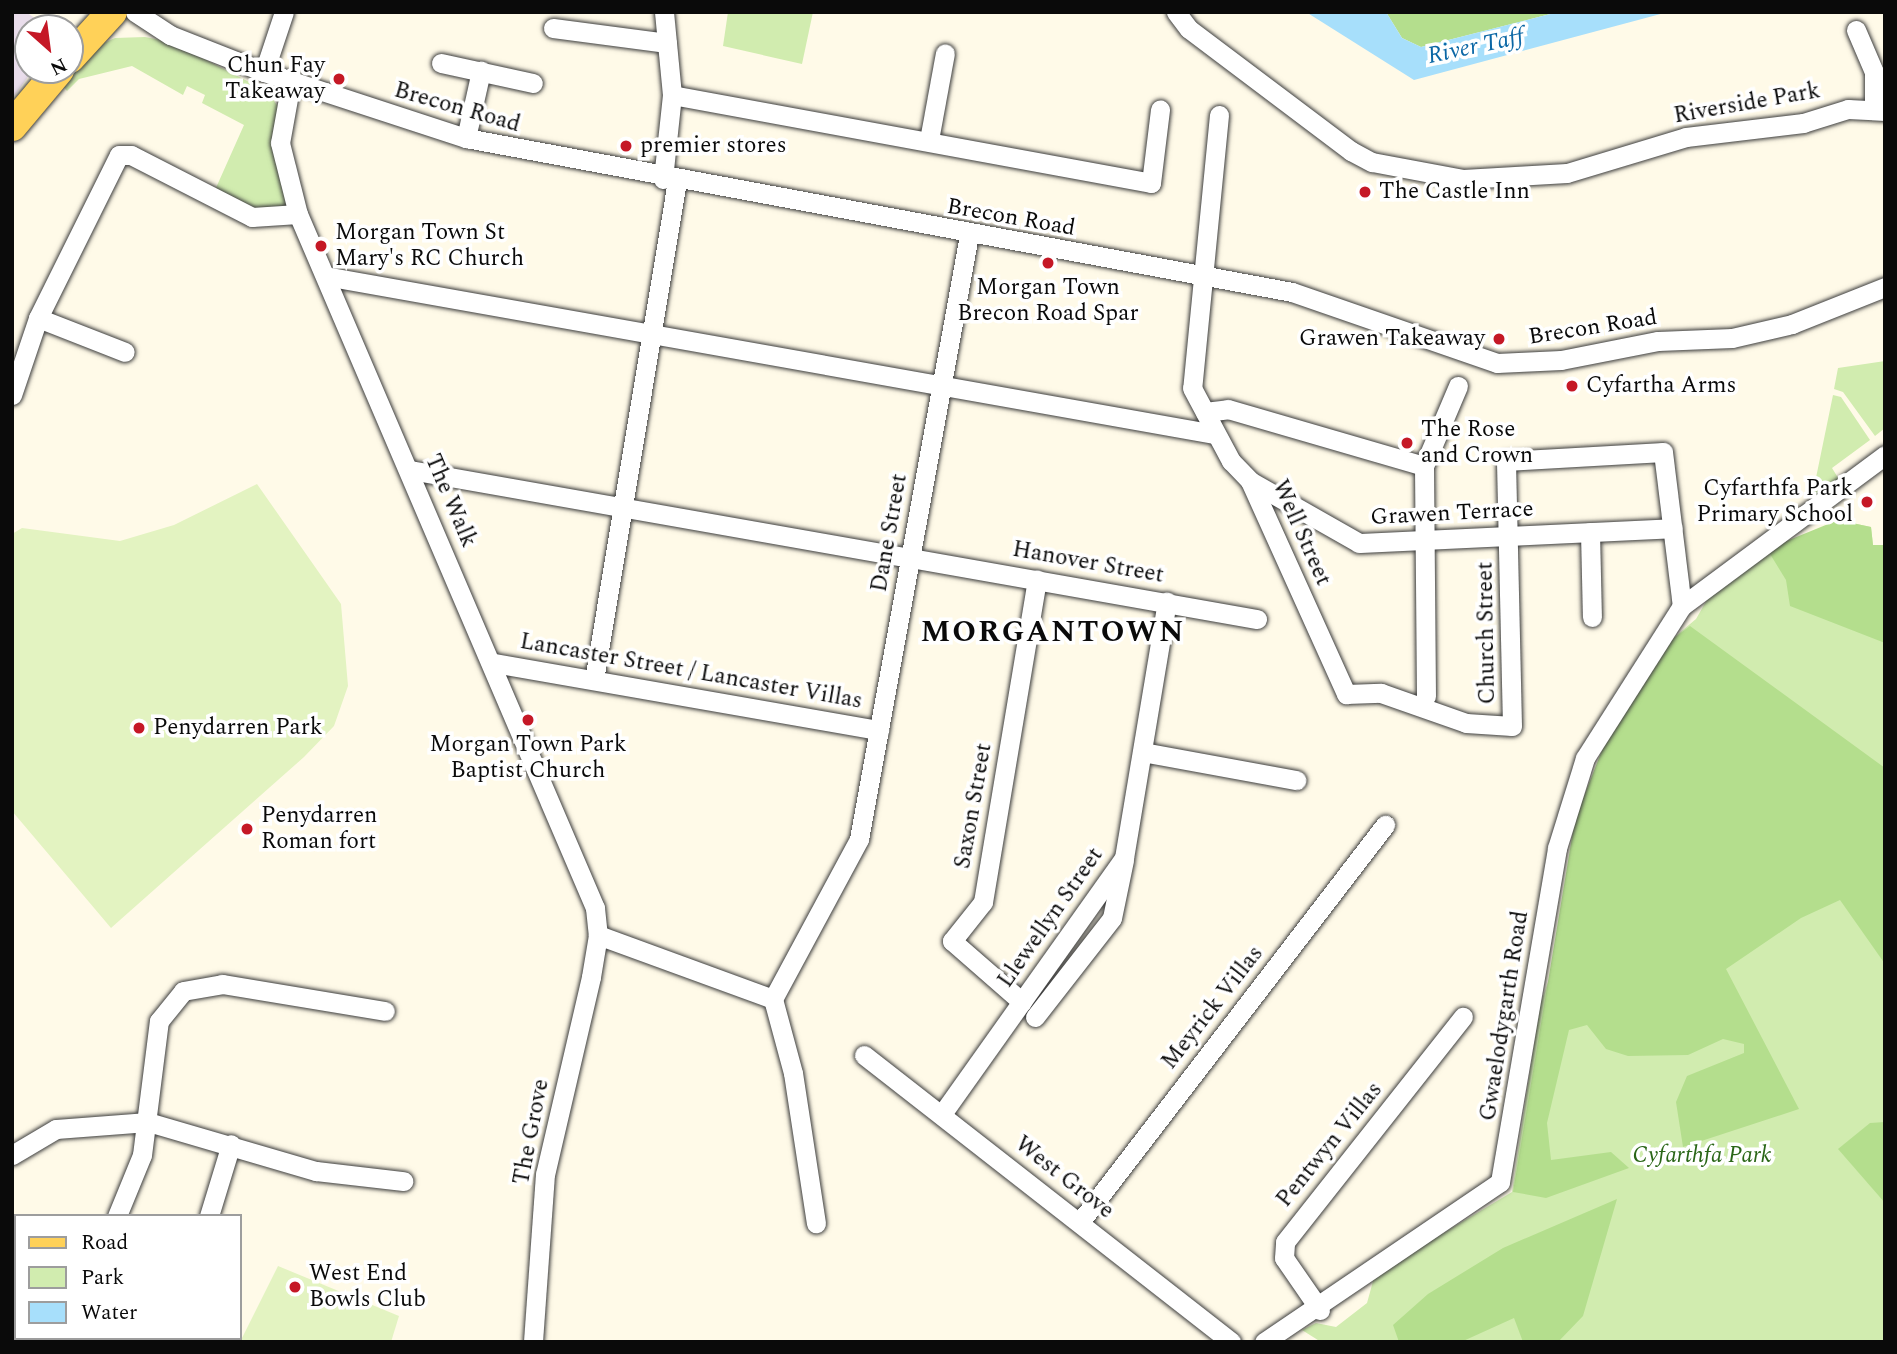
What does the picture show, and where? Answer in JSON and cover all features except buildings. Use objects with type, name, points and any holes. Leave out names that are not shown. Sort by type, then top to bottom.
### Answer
[{"type":"main road","points":[[84,43],[112,12]]},
{"type":"main road","points":[[12,125],[47,84]]},
{"type":"street","name":"Brecon Road","points":[[135,12],[170,35],[264,72],[466,138],[670,180],[1342,304],[1497,363],[1561,360],[1658,341],[1732,338],[1792,324],[1885,287]]},
{"type":"street","points":[[264,72],[284,12]]},
{"type":"street","points":[[594,680],[653,333],[670,180],[672,95],[664,12]]},
{"type":"street","name":"Riverside Park","points":[[1177,12],[1189,29],[1372,162],[1463,179],[1567,173],[1686,137],[1803,123],[1848,109],[1879,111]]},
{"type":"street","points":[[553,28],[667,43]]},
{"type":"street","points":[[1856,30],[1874,72],[1879,111]]},
{"type":"street","points":[[929,140],[945,53]]},
{"type":"street","points":[[441,63],[533,82]]},
{"type":"street","points":[[466,138],[481,71]]},
{"type":"street","name":"The Walk","points":[[291,82],[280,143],[298,214],[494,663],[595,908],[598,935]]},
{"type":"street","points":[[672,95],[929,140],[1151,183],[1160,110]]},
{"type":"street","name":"Well Street","points":[[1219,115],[1199,277],[1192,388],[1215,434],[1250,481],[1255,504],[1346,694]]},
{"type":"street","points":[[12,395],[38,318],[119,155],[131,155],[252,217],[298,214]]},
{"type":"street","name":"Dane Street","points":[[773,999],[859,839],[969,235]]},
{"type":"street","points":[[325,276],[1215,434]]},
{"type":"street","points":[[38,318],[125,352]]},
{"type":"street","points":[[1426,696],[1424,466],[1458,386]]},
{"type":"street","points":[[1205,412],[1228,409],[1424,466]]},
{"type":"street","points":[[1510,536],[1506,461],[1663,452],[1682,606]]},
{"type":"street","points":[[1682,606],[1885,455]]},
{"type":"street","name":"Hanover Street","points":[[410,470],[911,555],[1257,619]]},
{"type":"street","name":"Grawen Terrace","points":[[1250,481],[1359,543],[1673,528]]},
{"type":"street","points":[[1590,532],[1592,617]]},
{"type":"street","name":"Church Street","points":[[1346,694],[1381,693],[1466,723],[1512,726],[1510,536]]},
{"type":"street","name":"Saxon Street","points":[[1022,1002],[953,941],[983,902],[1037,579]]},
{"type":"street","name":"Llewellyn Street","points":[[942,1114],[1124,859],[1167,602]]},
{"type":"street","name":"Gwaelodygarth Road","points":[[1265,1342],[1320,1310],[1500,1182],[1557,848],[1585,758],[1682,606]]},
{"type":"street","name":"Lancaster Street / Lancaster Villas","points":[[494,663],[879,730]]},
{"type":"street","points":[[1143,752],[1296,780]]},
{"type":"street","name":"Meyrick Villas","points":[[1080,1222],[1385,825]]},
{"type":"street","points":[[1035,1017],[1112,918],[1124,859]]},
{"type":"street","points":[[598,935],[773,999],[793,1073],[816,1223]]},
{"type":"street","name":"The Grove","points":[[533,1342],[545,1174],[598,935]]},
{"type":"street","points":[[111,1214],[148,1122],[153,1041],[169,1003],[183,991],[222,984],[385,1011]]},
{"type":"street","name":"Pentwyn Villas","points":[[1320,1310],[1284,1258],[1285,1242],[1463,1017]]},
{"type":"street","name":"West Grove","points":[[864,1055],[1231,1342]]},
{"type":"street","points":[[12,1155],[56,1129],[148,1122],[231,1144],[316,1171],[403,1181]]},
{"type":"street","points":[[210,1214],[231,1144]]},
{"type":"shaded area","points":[[12,12],[26,12],[29,14],[14,14],[14,84],[23,84],[12,99]]},
{"type":"green space","points":[[728,12],[813,12],[802,64],[723,46]]},
{"type":"green space","points":[[1386,12],[1558,12],[1421,47],[1402,38]]},
{"type":"green space","points":[[145,37],[171,42],[267,91],[279,108],[291,208],[253,213],[215,190],[244,125],[202,103],[205,95],[187,86],[183,95],[132,66],[84,78],[84,52],[115,38]]},
{"type":"green space","points":[[61,84],[74,84],[67,91]]},
{"type":"green space","points":[[1885,361],[1885,428],[1875,436],[1843,392],[1834,389],[1838,368]]},
{"type":"green space","points":[[1833,395],[1841,397],[1870,440],[1832,468],[1840,481],[1811,502]]},
{"type":"green space","points":[[257,484],[341,604],[348,686],[334,726],[304,757],[111,928],[12,811],[12,534],[22,528],[120,541],[174,525]]},
{"type":"green space","name":"Cyfarthfa Park","points":[[1838,520],[1871,527],[1873,545],[1885,546],[1885,1342],[1321,1342],[1302,1330],[1316,1323],[1336,1327],[1367,1303],[1375,1274],[1512,1192],[1540,1005],[1665,645],[1696,619],[1712,591],[1753,560]]},
{"type":"green space","points":[[1838,520],[1871,527],[1873,545],[1885,545],[1885,643],[1790,606],[1786,580],[1767,549]]},
{"type":"green space","points":[[1690,626],[1885,768],[1885,964],[1840,900],[1801,918],[1726,969],[1799,1109],[1683,1147],[1676,1102],[1687,1076],[1744,1053],[1744,1044],[1723,1039],[1688,1055],[1628,1056],[1606,1049],[1587,1025],[1569,1030],[1547,1123],[1551,1160],[1611,1152],[1629,1168],[1546,1198],[1513,1192],[1575,819],[1608,735],[1665,645]]},
{"type":"green space","points":[[1885,1122],[1885,1203],[1838,1149],[1870,1123]]},
{"type":"green space","points":[[1617,1199],[1583,1316],[1558,1342],[1523,1342],[1514,1318],[1461,1342],[1399,1342],[1393,1325],[1428,1294],[1503,1248]]},
{"type":"green space","name":"West End Bowls Club","points":[[278,1266],[399,1316],[391,1342],[240,1342]]},
{"type":"water","name":"River Taff","points":[[1306,12],[1386,12],[1402,38],[1421,47],[1558,12],[1668,12],[1414,80]]},
{"type":"place","name":"Chun Fay Takeaway","points":[[339,79]]},
{"type":"place","name":"premier stores","points":[[626,146]]},
{"type":"place","name":"The Castle Inn","points":[[1365,192]]},
{"type":"place","name":"Morgan Town St Mary's RC Church","points":[[321,246]]},
{"type":"place","name":"Morgan Town Brecon Road Spar","points":[[1048,263]]},
{"type":"place","name":"Grawen Takeaway","points":[[1499,339]]},
{"type":"place","name":"Cyfartha Arms","points":[[1572,386]]},
{"type":"place","name":"The Rose and Crown","points":[[1407,443]]},
{"type":"place","name":"Cyfarthfa Park Primary School","points":[[1867,502]]},
{"type":"place","name":"Morgan Town Park Baptist Church","points":[[528,720]]},
{"type":"place","name":"Penydarren Park","points":[[139,728]]},
{"type":"place","name":"Penydarren Roman fort","points":[[247,829]]},
{"type":"place","name":"West End Bowls Club","points":[[295,1287]]},
{"type":"district","name":"MORGANTOWN","points":[[1053,632]]}]
